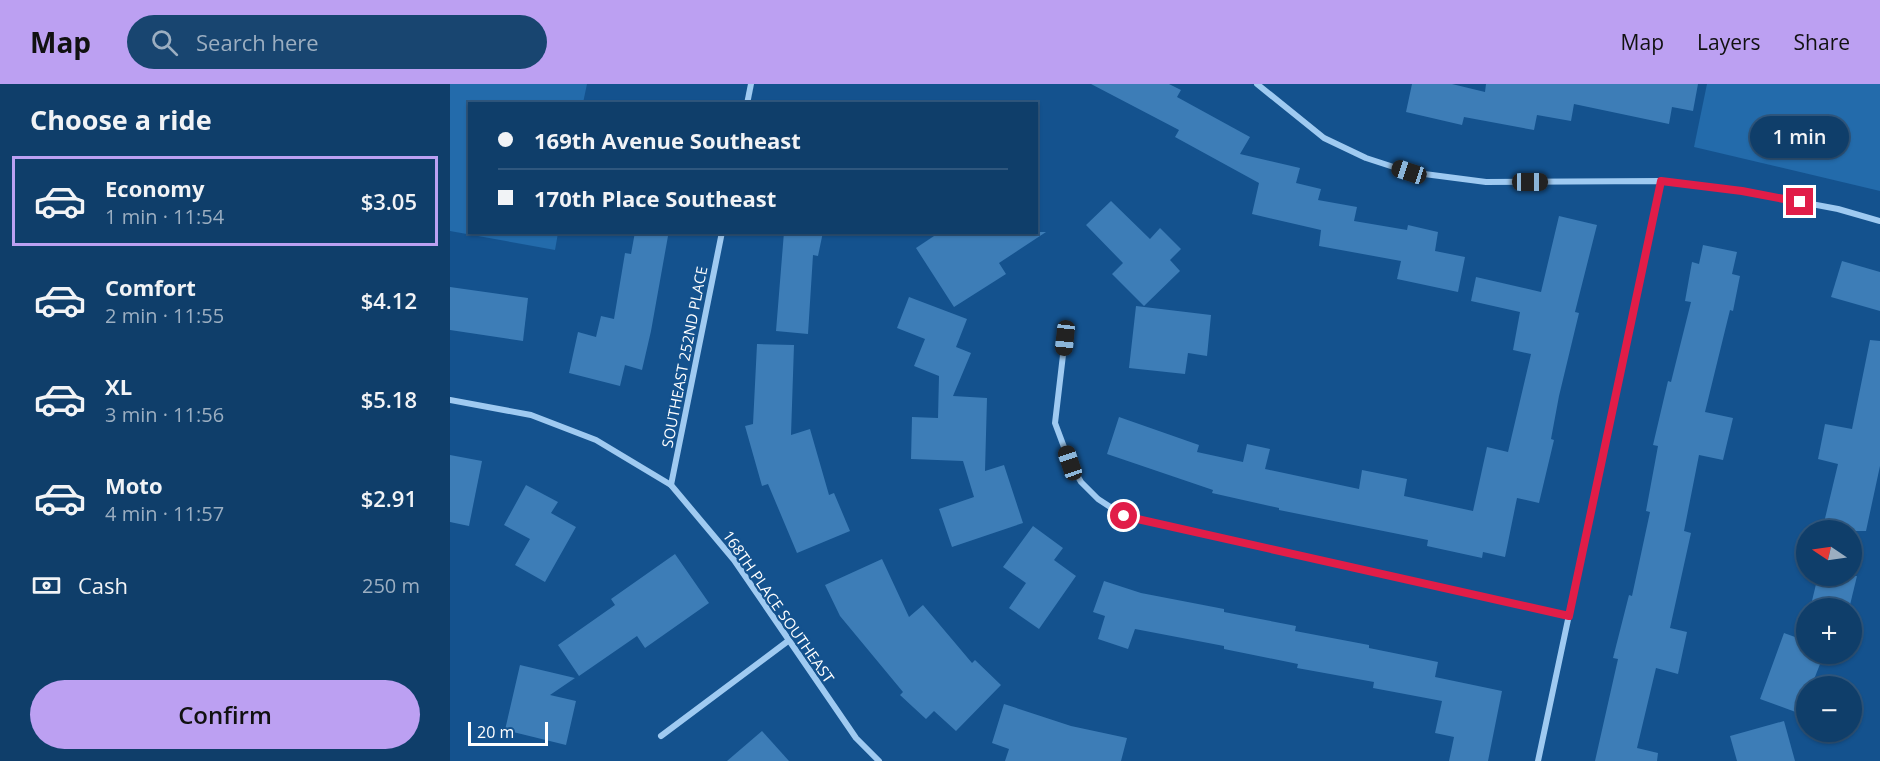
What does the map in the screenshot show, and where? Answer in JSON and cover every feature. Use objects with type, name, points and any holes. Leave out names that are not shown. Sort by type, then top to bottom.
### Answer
[{"type":"street","points":[[747,102],[751,84]]},
{"type":"street","points":[[1257,84],[1324,138],[1366,158],[1409,172],[1486,182],[1661,181],[1742,191],[1838,209],[1880,221]]},
{"type":"street","points":[[1538,761],[1661,181]]},
{"type":"street","name":"SOUTHEAST 252ND PLACE","points":[[671,485],[722,234]]},
{"type":"street","points":[[1065,338],[1055,423],[1070,463],[1082,482],[1098,499],[1124,516],[1569,616]]},
{"type":"street","name":"168TH PLACE SOUTHEAST","points":[[450,400],[531,416],[596,440],[671,485],[734,560],[856,738],[879,761]]},
{"type":"street","points":[[661,736],[788,641]]},
{"type":"shaded area","points":[[450,84],[587,84],[583,102],[468,102],[468,234],[558,234],[555,250],[450,231]]},
{"type":"shaded area","points":[[1707,84],[1880,84],[1880,191],[1694,147]]},
{"type":"building","points":[[1091,84],[1169,84],[1181,90],[1177,97],[1250,137],[1240,154],[1300,168],[1296,183],[1321,189],[1318,200],[1357,207],[1354,221],[1407,230],[1408,225],[1438,232],[1435,251],[1465,257],[1458,292],[1397,279],[1401,261],[1319,246],[1321,230],[1252,214],[1259,183],[1175,137],[1179,130]]},
{"type":"building","points":[[1412,84],[1452,84],[1485,92],[1486,84],[1698,84],[1693,111],[1672,107],[1669,124],[1574,104],[1571,121],[1537,115],[1534,130],[1464,117],[1462,125],[1406,112]]},
{"type":"building","points":[[1111,201],[1150,239],[1160,228],[1181,249],[1170,260],[1180,271],[1144,306],[1112,274],[1123,263],[1086,225]]},
{"type":"building","points":[[1559,216],[1597,225],[1575,312],[1579,313],[1559,396],[1551,439],[1554,440],[1539,503],[1517,498],[1505,557],[1483,552],[1482,558],[1427,546],[1428,540],[1279,510],[1279,508],[1212,493],[1213,490],[1107,454],[1119,417],[1199,445],[1197,452],[1243,462],[1247,444],[1270,449],[1265,469],[1359,489],[1362,470],[1407,479],[1404,496],[1473,511],[1487,447],[1508,452],[1531,354],[1513,350],[1520,312],[1471,301],[1476,277],[1541,292]]},
{"type":"building","points":[[1038,232],[1046,232],[999,263],[1006,274],[954,307],[916,248],[937,234],[1038,234]]},
{"type":"building","points":[[635,234],[668,236],[642,370],[625,365],[620,386],[569,373],[578,332],[596,337],[601,316],[614,319],[625,253],[631,254]]},
{"type":"building","points":[[784,234],[823,234],[818,256],[813,255],[808,334],[776,331]]},
{"type":"building","points":[[1703,245],[1737,252],[1732,274],[1740,276],[1733,311],[1730,310],[1705,412],[1733,418],[1723,460],[1699,455],[1684,531],[1691,533],[1670,628],[1687,632],[1678,674],[1656,668],[1637,748],[1658,753],[1657,761],[1595,761],[1618,659],[1613,658],[1629,595],[1632,596],[1650,512],[1646,511],[1658,446],[1653,445],[1668,381],[1671,382],[1691,302],[1685,301],[1692,262],[1699,264]]},
{"type":"building","points":[[1842,261],[1880,272],[1880,311],[1831,297]]},
{"type":"building","points":[[450,287],[528,298],[523,341],[450,330]]},
{"type":"building","points":[[909,297],[967,319],[956,347],[971,353],[953,396],[987,398],[985,471],[1004,465],[1023,523],[952,547],[939,509],[974,497],[963,461],[911,459],[912,417],[938,418],[939,376],[914,366],[925,339],[897,328]]},
{"type":"building","points":[[1136,306],[1211,315],[1207,356],[1188,353],[1185,374],[1129,368]]},
{"type":"building","points":[[1870,340],[1880,341],[1880,466],[1866,531],[1862,531],[1862,520],[1825,520],[1838,464],[1818,459],[1825,424],[1852,429]]},
{"type":"building","points":[[757,344],[794,345],[791,435],[810,429],[829,495],[834,493],[850,531],[797,553],[768,484],[762,486],[745,426],[753,424]]},
{"type":"building","points":[[450,455],[482,461],[469,526],[450,522]]},
{"type":"building","points":[[526,485],[558,502],[551,513],[576,527],[545,582],[515,565],[530,539],[504,525]]},
{"type":"building","points":[[1033,526],[1063,548],[1054,560],[1076,576],[1039,629],[1009,608],[1026,583],[1003,567]]},
{"type":"building","points":[[675,554],[709,603],[645,648],[637,636],[579,676],[558,645],[615,605],[611,599]]},
{"type":"building","points":[[882,559],[909,617],[923,605],[972,663],[975,660],[1001,685],[956,731],[934,711],[926,719],[900,695],[903,692],[840,616],[825,585]]},
{"type":"building","points":[[1104,581],[1141,593],[1296,626],[1295,631],[1369,645],[1369,648],[1438,662],[1435,677],[1502,691],[1488,761],[1449,761],[1454,737],[1435,733],[1442,701],[1373,688],[1374,682],[1297,668],[1298,664],[1224,649],[1224,646],[1135,629],[1128,649],[1098,639],[1105,616],[1093,612]]},
{"type":"building","points":[[1816,586],[1855,586],[1852,598],[1813,598]]},
{"type":"building","points":[[1784,633],[1796,637],[1796,664],[1820,664],[1815,676],[1796,676],[1796,712],[1760,699]]},
{"type":"building","points":[[520,665],[575,678],[550,695],[576,701],[566,745],[505,730]]},
{"type":"building","points":[[1004,704],[1071,726],[1127,738],[1121,761],[1005,761],[1009,749],[992,743]]},
{"type":"building","points":[[1784,721],[1795,761],[1737,761],[1730,736]]},
{"type":"building","points":[[762,731],[789,761],[727,761]]},
{"type":"route","points":[[1124,516],[1569,616],[1661,181],[1742,191],[1800,202]]}]
